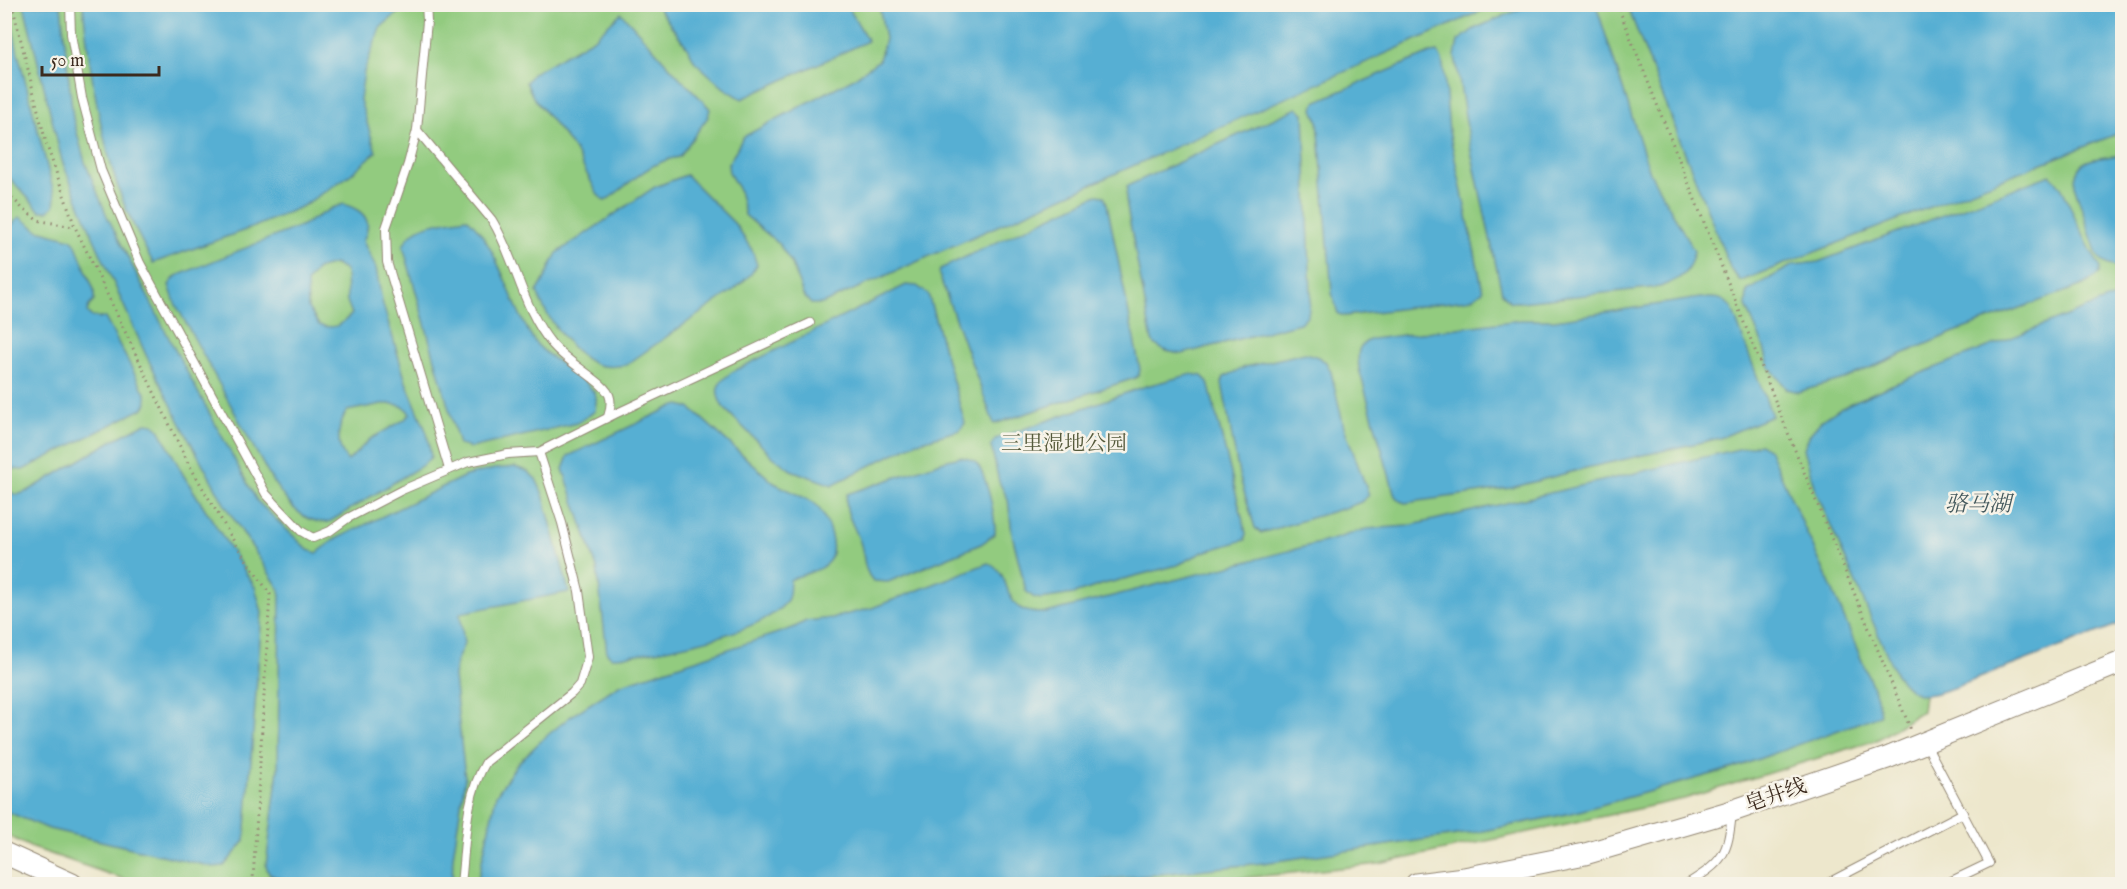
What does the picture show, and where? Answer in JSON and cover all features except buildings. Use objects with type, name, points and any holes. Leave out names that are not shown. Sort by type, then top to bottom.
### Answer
[{"type":"street","name":"皂井线","points":[[1416,885],[1585,854],[1732,811],[1887,758],[2122,662]]},
{"type":"street","points":[[4,853],[72,885]]},
{"type":"lane","points":[[70,4],[71,34],[82,98],[101,170],[140,263],[266,494],[301,531],[314,538],[402,490],[449,469],[468,462],[508,454],[539,452],[608,417],[810,323]]},
{"type":"lane","points":[[426,4],[427,21],[417,130],[386,228],[385,245],[387,262],[449,469]]},
{"type":"lane","points":[[417,130],[501,234],[537,320],[552,343],[608,394],[612,404],[608,417]]},
{"type":"lane","points":[[461,885],[471,794],[477,777],[486,762],[572,693],[580,684],[588,657],[579,591],[562,523],[539,452]]},
{"type":"lane","points":[[1921,744],[1963,813],[1989,863],[1945,885]]},
{"type":"lane","points":[[1688,885],[1716,865],[1729,844],[1732,811]]},
{"type":"lane","points":[[1826,885],[1963,813]]},
{"type":"path","points":[[12,4],[46,143],[75,227],[187,460],[236,545],[270,594],[253,880],[255,885]]},
{"type":"path","points":[[1617,4],[1792,443],[1921,744]]},
{"type":"path","points":[[4,189],[37,220],[75,227]]},
{"type":"green space","name":"三里湿地公园","points":[[4,5],[2122,5],[2122,316],[1926,680],[1922,711],[1877,740],[1684,799],[1379,864],[1185,884],[138,884],[30,847],[5,834]]},
{"type":"water","points":[[879,4],[1495,5],[822,304],[811,304],[803,295],[792,264],[779,244],[745,215],[739,190],[729,173],[728,165],[743,137],[854,78],[879,60],[885,39]]},
{"type":"water","points":[[1531,4],[1596,5],[1650,173],[1694,251],[1687,271],[1674,281],[1660,287],[1521,302],[1510,302],[1502,293],[1471,151],[1455,56],[1458,41],[1474,29]]},
{"type":"water","points":[[4,5],[8,5],[55,197],[54,206],[48,211],[40,211],[5,173]]},
{"type":"water","points":[[24,5],[61,5],[73,118],[85,162],[107,216],[172,344],[257,501],[308,550],[317,553],[334,540],[465,476],[515,467],[527,471],[536,479],[543,494],[569,592],[460,613],[464,644],[456,662],[454,677],[465,778],[453,857],[452,884],[427,884],[390,878],[388,884],[327,885],[294,882],[269,874],[266,866],[278,769],[280,590],[226,507],[182,426],[146,355],[94,239],[62,161]]},
{"type":"water","points":[[83,5],[407,5],[380,28],[364,72],[360,100],[376,152],[350,175],[303,206],[254,227],[153,263],[123,202],[106,147],[88,52]]},
{"type":"water","points":[[656,5],[847,5],[868,41],[742,99],[724,88],[695,62],[687,47]]},
{"type":"water","points":[[1627,5],[2122,5],[2122,132],[1741,281],[1731,270]]},
{"type":"water","points":[[621,13],[710,109],[708,117],[679,157],[648,169],[605,201],[598,195],[574,149],[533,97],[526,82],[533,73],[593,39]]},
{"type":"water","points":[[1438,52],[1444,71],[1449,131],[1483,291],[1466,300],[1345,316],[1338,314],[1332,293],[1318,121],[1313,109],[1315,102],[1430,53]]},
{"type":"water","points":[[1297,108],[1304,113],[1311,295],[1308,315],[1300,323],[1182,354],[1162,349],[1152,341],[1129,218],[1126,199],[1127,186]]},
{"type":"water","points":[[2122,155],[2122,267],[2114,267],[2102,261],[2097,255],[2075,188],[2075,177],[2082,164],[2088,161]]},
{"type":"water","points":[[686,175],[735,224],[752,250],[757,265],[735,289],[626,365],[605,366],[589,361],[562,335],[546,312],[537,292],[557,253],[655,187]]},
{"type":"water","points":[[2050,175],[2063,191],[2100,267],[2099,273],[2086,284],[1952,333],[1844,379],[1798,392],[1787,389],[1769,366],[1763,345],[1746,306],[1747,291],[1793,265],[1818,262]]},
{"type":"water","points":[[1097,195],[1104,196],[1107,204],[1140,369],[1139,375],[994,424],[939,275],[940,269]]},
{"type":"water","points":[[344,204],[362,213],[367,222],[363,241],[376,268],[382,301],[406,382],[427,433],[431,457],[423,465],[329,522],[319,522],[302,515],[294,508],[270,477],[175,303],[169,285],[176,276],[303,225],[332,208]],"holes":[[[334,264],[346,271],[347,301],[352,314],[341,324],[330,327],[319,325],[308,308],[307,282],[317,269]],[[382,404],[402,406],[410,414],[404,420],[370,439],[348,461],[339,443],[339,430],[347,411]]]},
{"type":"water","points":[[20,217],[38,230],[71,239],[75,243],[94,290],[94,301],[87,312],[92,317],[105,318],[146,395],[147,403],[144,408],[23,470],[4,468],[4,234]]},
{"type":"water","points":[[467,218],[488,244],[518,311],[535,342],[549,356],[586,383],[596,397],[595,411],[577,423],[471,448],[459,445],[403,246],[414,232],[430,224]]},
{"type":"water","points":[[906,285],[917,286],[928,294],[965,423],[960,430],[915,443],[832,485],[791,470],[773,457],[723,407],[718,396],[718,387],[732,372]]},
{"type":"water","name":"骆马湖","points":[[2122,294],[2122,623],[1956,687],[1929,695],[1915,693],[1895,673],[1814,487],[1804,448],[1810,434],[1821,421],[1842,407],[1889,386]]},
{"type":"water","points":[[1700,298],[1722,300],[1732,309],[1772,416],[1720,438],[1586,468],[1511,488],[1405,503],[1395,496],[1359,369],[1359,351],[1363,344],[1372,339],[1520,320],[1555,320]]},
{"type":"water","points":[[1305,353],[1326,362],[1331,372],[1344,427],[1369,495],[1361,502],[1348,507],[1261,533],[1255,528],[1239,475],[1222,383],[1224,377],[1245,367]]},
{"type":"water","points":[[1192,374],[1202,376],[1208,382],[1246,533],[1245,540],[1203,552],[1178,565],[1074,594],[1041,599],[1033,597],[1026,591],[1012,534],[1008,499],[999,482],[991,446],[995,439],[1146,386]]},
{"type":"water","points":[[680,405],[690,408],[774,483],[813,502],[827,523],[832,552],[830,559],[821,568],[790,580],[786,602],[773,614],[755,624],[683,646],[611,657],[607,653],[597,568],[563,469],[568,456],[671,407]]},
{"type":"water","points":[[146,423],[154,424],[160,431],[184,476],[255,587],[262,612],[245,841],[224,866],[213,867],[49,829],[5,811],[5,490],[17,495],[28,491]]},
{"type":"water","points":[[1760,444],[1770,451],[1833,591],[1877,697],[1880,715],[1734,768],[1572,813],[1478,832],[1263,863],[1069,884],[477,884],[496,795],[517,764],[571,716],[619,685],[793,628],[806,621],[832,618],[872,608],[988,563],[1003,577],[1009,594],[1020,608],[1030,612],[1046,613],[1366,529],[1408,526]]},
{"type":"water","points":[[960,457],[974,461],[982,474],[992,506],[995,534],[981,544],[888,582],[873,581],[867,573],[861,545],[848,514],[847,494]]}]
